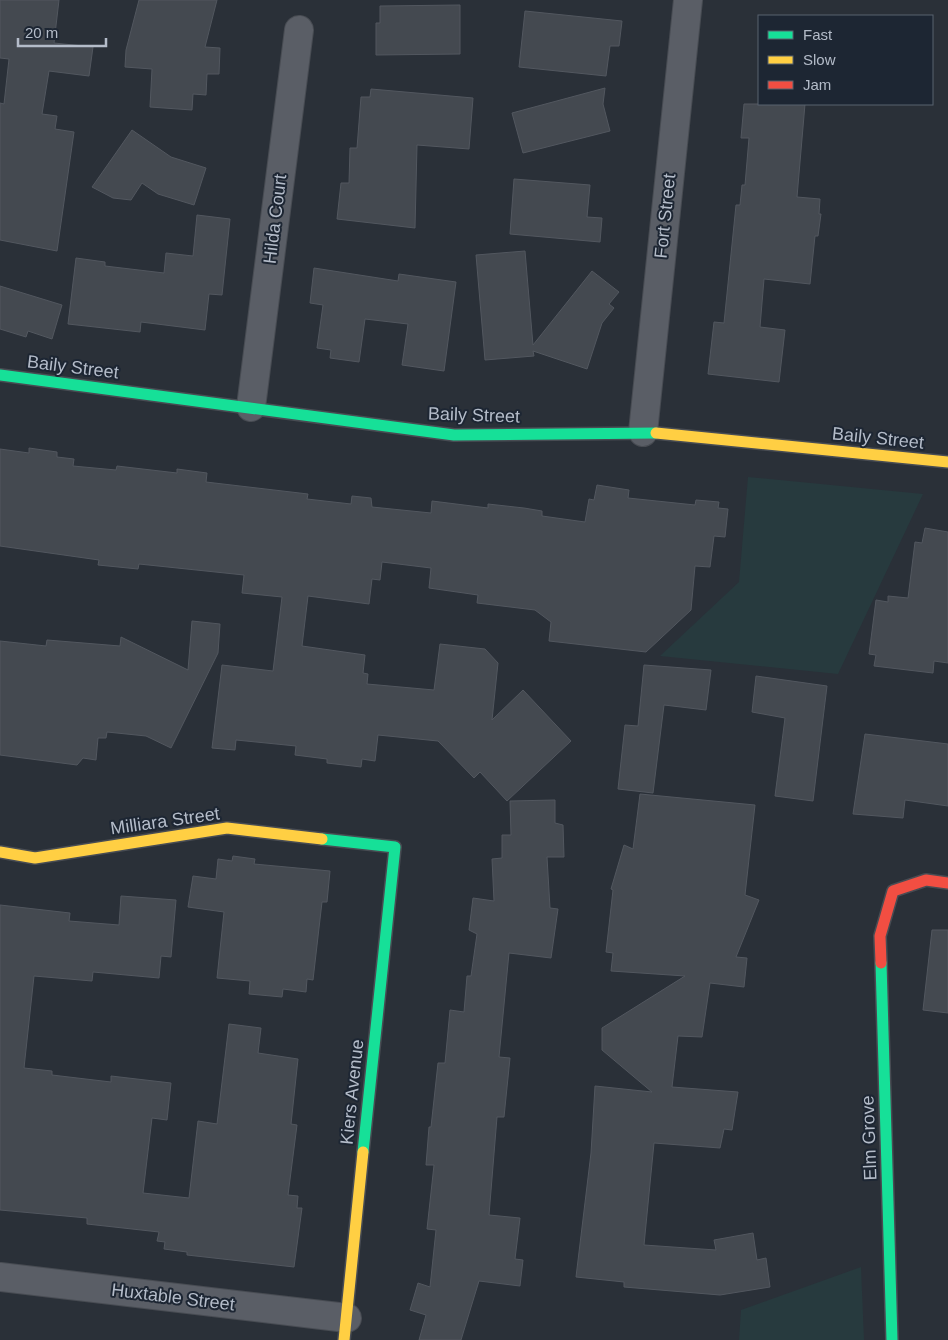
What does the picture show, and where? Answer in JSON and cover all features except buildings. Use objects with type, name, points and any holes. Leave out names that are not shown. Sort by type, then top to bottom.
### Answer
[{"type":"street","name":"Fort Street","points":[[643,432],[688,0]]},
{"type":"street","name":"Hilda Court","points":[[251,408],[298,30]]},
{"type":"street","name":"Baily Street","points":[[0,375],[454,435],[643,432],[948,462]]},
{"type":"street","name":"Milliara Street","points":[[0,852],[35,858],[227,828],[395,847]]},
{"type":"street","name":"Kiers Avenue","points":[[346,1329],[395,847]]},
{"type":"street","name":"Elm Grove","points":[[892,1340],[880,936],[893,891],[926,880],[948,883]]},
{"type":"street","name":"Huxtable Street","points":[[0,1277],[346,1329]]},
{"type":"green space","points":[[748,477],[923,494],[838,674],[660,656],[739,582]]},
{"type":"green space","points":[[861,1267],[864,1340],[739,1340],[741,1310]]},
{"type":"traffic: fast","points":[[0,375],[454,435],[656,433]]},
{"type":"traffic: fast","points":[[322,839],[395,847],[363,1152]]},
{"type":"traffic: fast","points":[[881,963],[892,1340]]},
{"type":"traffic: slow","points":[[656,433],[948,462]]},
{"type":"traffic: slow","points":[[0,852],[35,858],[227,828],[322,839]]},
{"type":"traffic: slow","points":[[344,1340],[363,1152]]},
{"type":"traffic: jam","points":[[881,963],[880,936],[893,891],[926,880],[948,883]]}]
